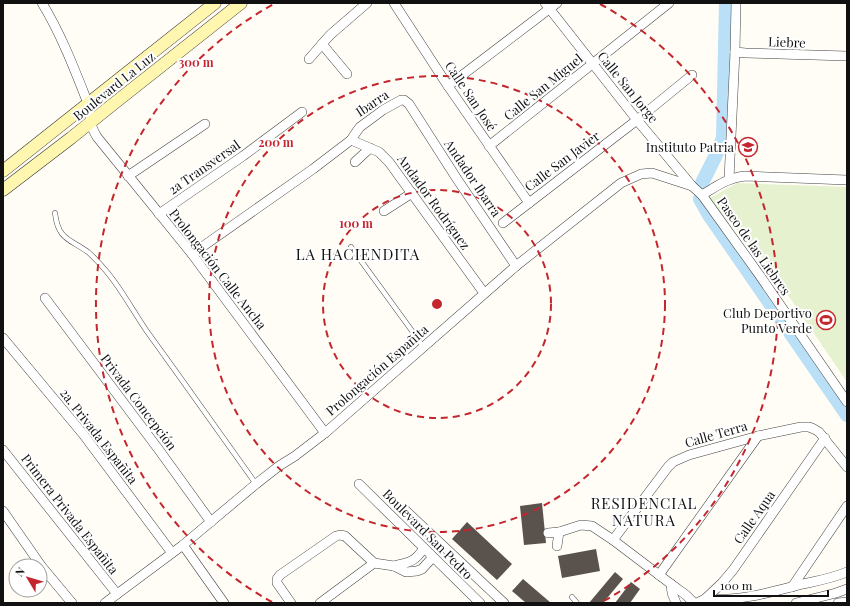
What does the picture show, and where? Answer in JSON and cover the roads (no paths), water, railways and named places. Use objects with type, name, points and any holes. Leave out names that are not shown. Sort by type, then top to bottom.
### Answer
[{"type":"main road","name":"Boulevard La Luz","points":[[5,168],[88,104],[204,7],[215,3]]},
{"type":"main road","name":"Boulevard La Luz","points":[[3,190],[241,3]]},
{"type":"street","points":[[42,3],[50,16],[88,104],[90,122]]},
{"type":"street","points":[[47,3],[50,16]]},
{"type":"street","points":[[309,59],[330,35],[367,3]]},
{"type":"street","name":"Calle San José","points":[[394,3],[448,86],[529,203]]},
{"type":"street","name":"Calle San Miguel","points":[[489,146],[669,3]]},
{"type":"street","points":[[729,179],[736,3]]},
{"type":"street","points":[[448,86],[550,5]]},
{"type":"street","name":"Calle San Jorge","points":[[550,5],[592,63],[692,186]]},
{"type":"street","points":[[322,44],[346,74]]},
{"type":"street","name":"Liebre","points":[[734,47],[746,53],[847,56]]},
{"type":"street","name":"Calle San Javier","points":[[503,223],[637,120],[692,75]]},
{"type":"street","name":"Ibarra","points":[[352,138],[360,127],[383,110],[400,100],[404,100],[409,104]]},
{"type":"street","name":"Andador Ibarra","points":[[409,104],[457,179],[516,266]]},
{"type":"street","name":"2a Transversal","points":[[159,214],[243,156],[302,112]]},
{"type":"street","name":"Prolongación Calle Ancha","points":[[90,122],[97,137],[192,254],[325,433]]},
{"type":"street","points":[[128,176],[205,124]]},
{"type":"street","points":[[192,254],[313,169],[352,138]]},
{"type":"street","name":"Andador Rodríguez","points":[[352,138],[384,156],[484,293]]},
{"type":"street","points":[[355,162],[370,148]]},
{"type":"street","name":"Prolongación Españita","points":[[106,603],[183,545],[279,466],[295,456],[325,433],[484,293],[621,183],[641,174],[652,173],[692,186]]},
{"type":"street","points":[[702,195],[729,179],[745,176],[847,180]]},
{"type":"street","name":"Paseo de las Liebres","points":[[692,186],[702,195],[758,273],[847,402]]},
{"type":"street","points":[[384,211],[412,193]]},
{"type":"street","name":"Privada Concepción","points":[[45,298],[211,522]]},
{"type":"street","name":"2a. Privada Españita","points":[[3,338],[83,434],[172,553]]},
{"type":"street","name":"Calle Terra","points":[[613,540],[668,467],[673,462],[689,455],[758,436],[801,427],[809,427],[825,438],[847,467]]},
{"type":"street","points":[[659,575],[758,436]]},
{"type":"street","name":"Calle Aqua","points":[[699,602],[722,583],[733,570],[825,438]]},
{"type":"street","name":"Primera Privada Españita","points":[[3,450],[117,594]]},
{"type":"street","name":"Boulevard San Pedro","points":[[359,484],[480,603]]},
{"type":"street","points":[[792,587],[847,506]]},
{"type":"street","name":"Boulevard San Pedro","points":[[405,510],[504,603]]},
{"type":"street","points":[[3,511],[42,567],[72,603]]},
{"type":"street","points":[[548,533],[559,532],[581,525],[592,526],[686,595],[699,602],[745,598],[829,578],[847,572]]},
{"type":"street","points":[[557,546],[559,532]]},
{"type":"street","points":[[290,603],[277,583],[277,579],[280,575],[336,536],[346,536],[374,563],[394,566],[406,572],[422,569],[433,557]]},
{"type":"street","points":[[183,545],[224,603]]},
{"type":"street","points":[[394,566],[411,562],[418,556],[423,548]]},
{"type":"street","points":[[444,568],[455,557]]},
{"type":"street","points":[[320,603],[374,563]]},
{"type":"street","points":[[671,584],[676,603]]},
{"type":"street","points":[[796,603],[847,589]]},
{"type":"street","points":[[838,603],[847,602]]},
{"type":"lane","points":[[55,213],[56,222],[65,238],[95,258],[107,272],[140,322],[256,484]]},
{"type":"lane","points":[[352,247],[423,347]]},
{"type":"lane","points":[[572,597],[578,603]]},
{"type":"waterway","points":[[702,183],[723,138],[726,3]]},
{"type":"waterway","points":[[700,199],[709,215],[847,415]]},
{"type":"place","name":"Instituto Patria","points":[[748,147]]},
{"type":"place","name":"Club Deportivo Punto Verde","points":[[826,320]]},
{"type":"district","name":"LA HACIENDITA","points":[[358,255]]},
{"type":"district","name":"RESIDENCIAL NATURA","points":[[644,512]]}]
